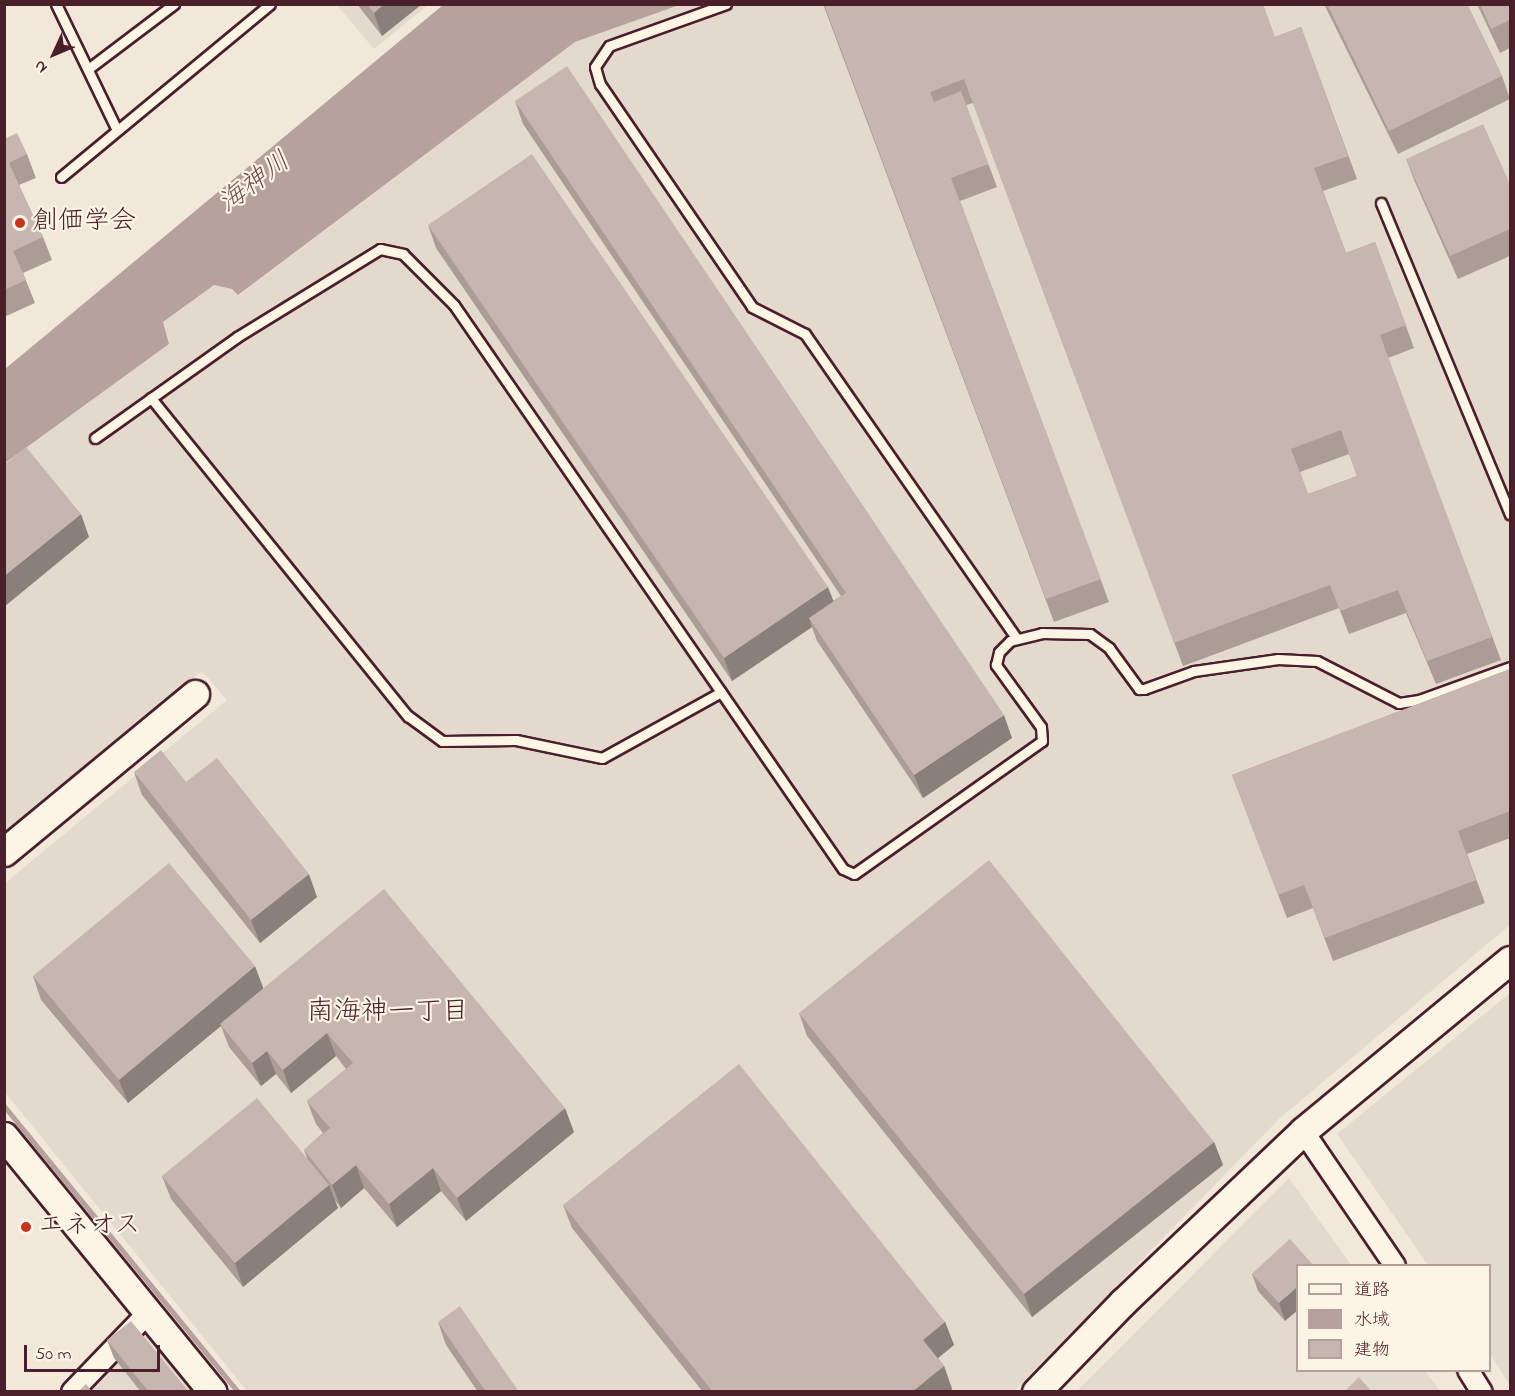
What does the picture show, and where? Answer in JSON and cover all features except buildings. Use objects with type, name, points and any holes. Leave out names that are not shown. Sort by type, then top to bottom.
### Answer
[{"type":"street","points":[[4,852],[195,694]]},
{"type":"street","points":[[1036,1392],[1123,1302],[1303,1131],[1510,960]]},
{"type":"street","points":[[1303,1131],[1394,1264]]},
{"type":"street","points":[[4,1136],[213,1392]]},
{"type":"street","points":[[72,1392],[149,1312]]},
{"type":"street","points":[[1469,1372],[1482,1392]]},
{"type":"lane","points":[[87,69],[174,4]]},
{"type":"lane","points":[[61,177],[270,4]]},
{"type":"lane","points":[[726,4],[609,46],[596,67],[600,84],[752,307],[805,334],[1017,639]]},
{"type":"lane","points":[[58,5],[117,130]]},
{"type":"lane","points":[[1381,203],[1510,514]]},
{"type":"lane","points":[[95,438],[237,337],[380,249],[403,254],[454,305],[843,869],[854,874],[1042,741],[1041,727],[996,665],[999,652],[1017,639],[1042,633],[1090,634],[1109,648],[1139,689],[1194,671],[1278,659],[1317,661],[1399,703],[1419,700],[1510,667]]},
{"type":"lane","points":[[151,398],[408,716],[442,741],[516,740],[602,758],[721,692]]},
{"type":"shaded area","points":[[679,4],[1510,5],[1510,925],[1280,1118],[1014,1391],[247,1391],[4,1091],[5,883],[227,700],[202,671],[5,833],[5,463],[169,344],[163,322],[214,285],[232,289],[239,295],[575,42]]},
{"type":"shaded area","points":[[337,5],[428,5],[374,49]]},
{"type":"shaded area","points":[[1510,993],[1510,1385],[1491,1356],[1491,1264],[1427,1264],[1337,1134]]},
{"type":"shaded area","points":[[1289,1178],[1350,1264],[1296,1264],[1296,1372],[1426,1372],[1440,1391],[1076,1392]]},
{"type":"shaded area","points":[[147,1327],[198,1392],[83,1392]]},
{"type":"water","name":"海神川","points":[[443,5],[679,5],[575,42],[238,295],[232,289],[214,285],[163,322],[169,344],[5,463],[5,369]]},
{"type":"waterway","points":[[4,1106],[238,1392]]},
{"type":"place","name":"創価学会","points":[[20,223]]},
{"type":"place","name":"エネオス","points":[[26,1227]]},
{"type":"district","name":"南海神一丁目","points":[[388,1013]]}]
